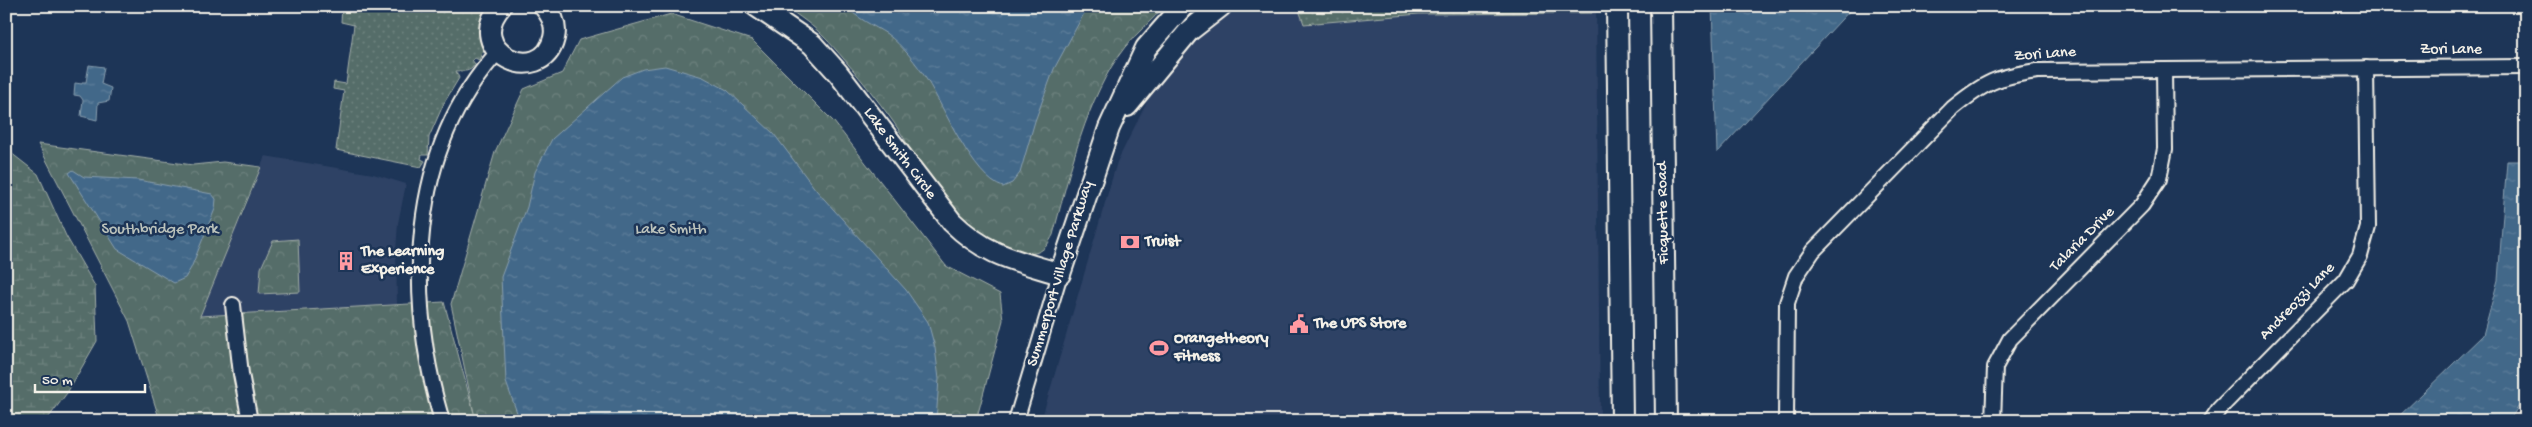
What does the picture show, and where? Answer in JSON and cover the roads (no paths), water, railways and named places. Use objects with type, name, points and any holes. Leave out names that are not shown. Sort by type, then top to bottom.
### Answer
[{"type":"street","points":[[501,6],[491,24],[492,43],[506,59],[516,63],[538,59],[547,52],[554,38],[552,8]]},
{"type":"street","name":"Lake Smith Circle","points":[[756,6],[812,44],[838,74],[952,222],[966,236],[997,255],[1060,274]]},
{"type":"street","name":"Summerport Village Parkway","points":[[1016,421],[1060,274],[1097,158],[1109,128],[1146,48],[1183,6]]},
{"type":"street","name":"Summerport Village Parkway","points":[[1109,128],[1189,31],[1221,6]]},
{"type":"street","points":[[1617,6],[1622,421]]},
{"type":"street","name":"Ficquette Road","points":[[1660,6],[1666,421]]},
{"type":"street","points":[[442,421],[432,384],[422,307],[421,242],[425,199],[435,162],[448,126],[463,97],[483,68],[498,52]]},
{"type":"street","name":"Zori Lane","points":[[1786,421],[1787,303],[1796,276],[1813,251],[1953,108],[1976,90],[2002,76],[2037,71],[2526,67]]},
{"type":"street","name":"Andreozzi Lane","points":[[2211,421],[2219,409],[2346,280],[2360,256],[2368,227],[2366,68]]},
{"type":"street","name":"Talaria Drive","points":[[1993,421],[1995,367],[2010,339],[2142,205],[2159,179],[2165,149],[2164,70]]},
{"type":"street","points":[[233,305],[241,374],[250,421]]},
{"type":"water","points":[[846,6],[1088,6],[1054,69],[1035,121],[1020,173],[1012,183],[1003,187],[992,181],[981,170],[960,140],[927,80],[909,55],[887,34],[860,18]]},
{"type":"water","points":[[1712,6],[1854,6],[1717,153]]},
{"type":"water","points":[[89,65],[104,67],[101,84],[111,88],[109,101],[98,103],[97,120],[81,116],[83,100],[80,96],[74,95],[75,83],[82,84],[82,82],[86,82]]},
{"type":"water","name":"Lake Smith","points":[[665,66],[703,77],[727,90],[774,134],[816,190],[906,290],[928,322],[935,348],[939,379],[936,421],[520,421],[506,382],[501,277],[527,207],[535,172],[552,139],[622,77],[643,69]]},
{"type":"water","points":[[2507,161],[2526,161],[2526,395],[2509,421],[2394,421],[2483,335],[2498,280]]},
{"type":"water","points":[[73,170],[84,177],[138,180],[212,194],[216,199],[215,209],[191,268],[185,278],[174,283],[117,249],[69,173]]},
{"type":"place","name":"Truist","points":[[1130,242]]},
{"type":"place","name":"The Learning Experience","points":[[346,261]]},
{"type":"place","name":"The UPS Store","points":[[1299,324]]},
{"type":"place","name":"Orangetheory Fitness","points":[[1159,348]]},
{"type":"park label","name":"Southbridge Park","points":[[160,230]]}]
